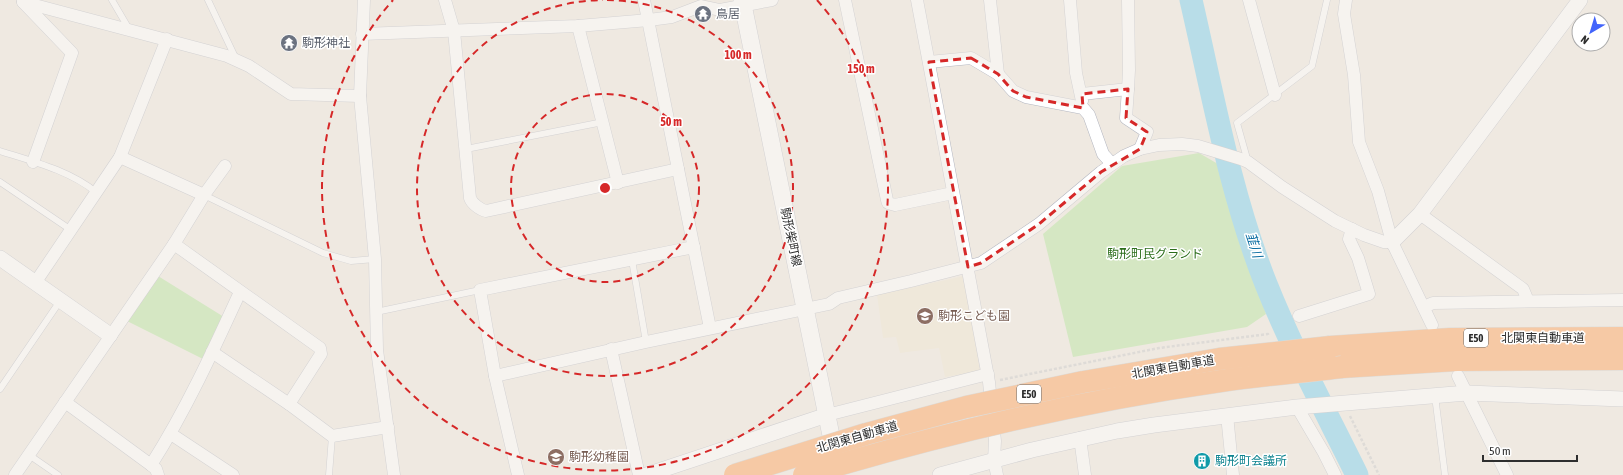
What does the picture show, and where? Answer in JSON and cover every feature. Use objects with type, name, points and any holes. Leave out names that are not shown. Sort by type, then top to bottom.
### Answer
[{"type":"highway","name":"北関東自動車道","points":[[735,475],[866,434],[966,407],[1083,382],[1219,359],[1330,347],[1450,339],[1623,338]]},
{"type":"highway","name":"北関東自動車道","points":[[804,475],[874,454],[973,428],[1084,404],[1221,381],[1342,367],[1457,360],[1623,359]]},
{"type":"main road","name":"駒形柴町線","points":[[742,3],[839,475]]},
{"type":"street","points":[[364,0],[360,96],[375,259],[377,350],[394,475]]},
{"type":"street","points":[[445,0],[454,31],[471,201],[482,210],[486,211],[678,169]]},
{"type":"street","points":[[644,0],[710,328]]},
{"type":"street","points":[[362,34],[578,26],[672,17],[701,6],[720,10],[742,3],[772,0]]},
{"type":"street","points":[[845,0],[888,203],[895,205],[954,193]]},
{"type":"street","points":[[917,0],[988,374],[995,441],[994,460],[997,475]]},
{"type":"street","points":[[990,0],[998,74]]},
{"type":"street","points":[[1070,0],[1076,74],[1082,94],[1083,108],[1089,115],[1103,154],[1112,164]]},
{"type":"street","points":[[1128,0],[1129,70],[1126,118],[1146,132],[1140,149]]},
{"type":"street","points":[[1249,0],[1274,95]]},
{"type":"street","points":[[1346,0],[1344,14],[1354,75],[1359,142],[1378,191],[1392,242],[1432,325]]},
{"type":"street","points":[[1392,242],[1420,214],[1580,0]]},
{"type":"street","points":[[22,1],[227,56],[249,66],[291,94],[360,96]]},
{"type":"street","points":[[22,1],[72,53],[33,162]]},
{"type":"street","points":[[578,26],[618,183]]},
{"type":"street","points":[[36,283],[120,157],[167,40]]},
{"type":"street","points":[[929,62],[971,58],[998,74],[1013,91],[1026,97],[1083,108]]},
{"type":"street","points":[[1082,94],[1128,89]]},
{"type":"street","points":[[495,376],[710,328],[829,304],[838,298],[981,264],[1039,224],[1112,164],[1132,152],[1159,145],[1182,144],[1213,150],[1245,160],[1282,187],[1335,221],[1378,240],[1392,242]]},
{"type":"street","points":[[120,157],[204,195]]},
{"type":"street","points":[[15,475],[174,244],[204,195],[225,166]]},
{"type":"street","points":[[1420,214],[1523,289],[1528,301]]},
{"type":"street","points":[[1299,316],[1369,294],[1358,258],[1349,239],[1352,229]]},
{"type":"street","points":[[174,244],[320,348],[321,354],[289,404]]},
{"type":"street","points":[[518,475],[495,376],[480,290],[694,247]]},
{"type":"street","points":[[0,258],[110,335]]},
{"type":"street","points":[[151,464],[171,434],[240,292]]},
{"type":"street","points":[[1424,307],[1433,303],[1623,300]]},
{"type":"street","points":[[611,350],[639,475]]},
{"type":"street","points":[[212,352],[289,404],[332,436],[388,427]]},
{"type":"street","points":[[646,475],[827,415],[988,374]]},
{"type":"street","points":[[1458,376],[1507,475]]},
{"type":"street","points":[[940,475],[1080,438],[1154,425],[1228,415],[1341,403],[1467,393],[1623,399]]},
{"type":"street","points":[[65,402],[151,464],[156,469],[158,475]]},
{"type":"street","points":[[1300,407],[1335,475]]},
{"type":"street","points":[[1228,415],[1233,475]]},
{"type":"street","points":[[171,434],[233,475]]},
{"type":"street","points":[[1080,438],[1085,475]]},
{"type":"lane","points":[[112,0],[129,29]]},
{"type":"lane","points":[[208,0],[237,60]]},
{"type":"lane","points":[[1245,160],[1237,123],[1312,66],[1327,0]]},
{"type":"lane","points":[[466,149],[602,122]]},
{"type":"lane","points":[[0,151],[33,162],[79,181],[97,193]]},
{"type":"lane","points":[[0,182],[71,230]]},
{"type":"lane","points":[[204,195],[323,253],[351,261],[375,259]]},
{"type":"lane","points":[[632,260],[646,342]]},
{"type":"lane","points":[[376,312],[480,290]]},
{"type":"lane","points":[[0,389],[60,301]]},
{"type":"lane","points":[[1435,396],[1445,475]]},
{"type":"lane","points":[[329,475],[332,436]]},
{"type":"lane","points":[[29,455],[58,475]]},
{"type":"path","points":[[1341,403],[1379,475]]},
{"type":"highlighted area","points":[[971,58],[998,74],[1013,91],[1026,97],[1083,108],[1082,94],[1128,89],[1126,118],[1147,132],[1140,149],[1101,172],[1039,224],[981,263],[968,267],[929,62]]},
{"type":"shaded area","name":"駒形こども園","points":[[964,276],[980,371],[945,377],[939,348],[900,353],[896,337],[883,338],[877,295]]},
{"type":"green space","name":"駒形町民グランド","points":[[1199,153],[1218,164],[1266,314],[1247,327],[1073,357],[1043,234],[1122,166]]},
{"type":"green space","points":[[158,276],[224,317],[203,359],[127,321]]},
{"type":"waterway","name":"韮川","points":[[1191,0],[1223,144],[1253,250],[1287,332],[1357,475]]},
{"type":"place","name":"鳥居","points":[[703,14]]},
{"type":"place","name":"駒形神社","points":[[289,43]]},
{"type":"place","name":"駒形こども園","points":[[925,316]]},
{"type":"place","name":"駒形幼稚園","points":[[556,457]]},
{"type":"place","name":"駒形町会議所","points":[[1202,461]]}]
